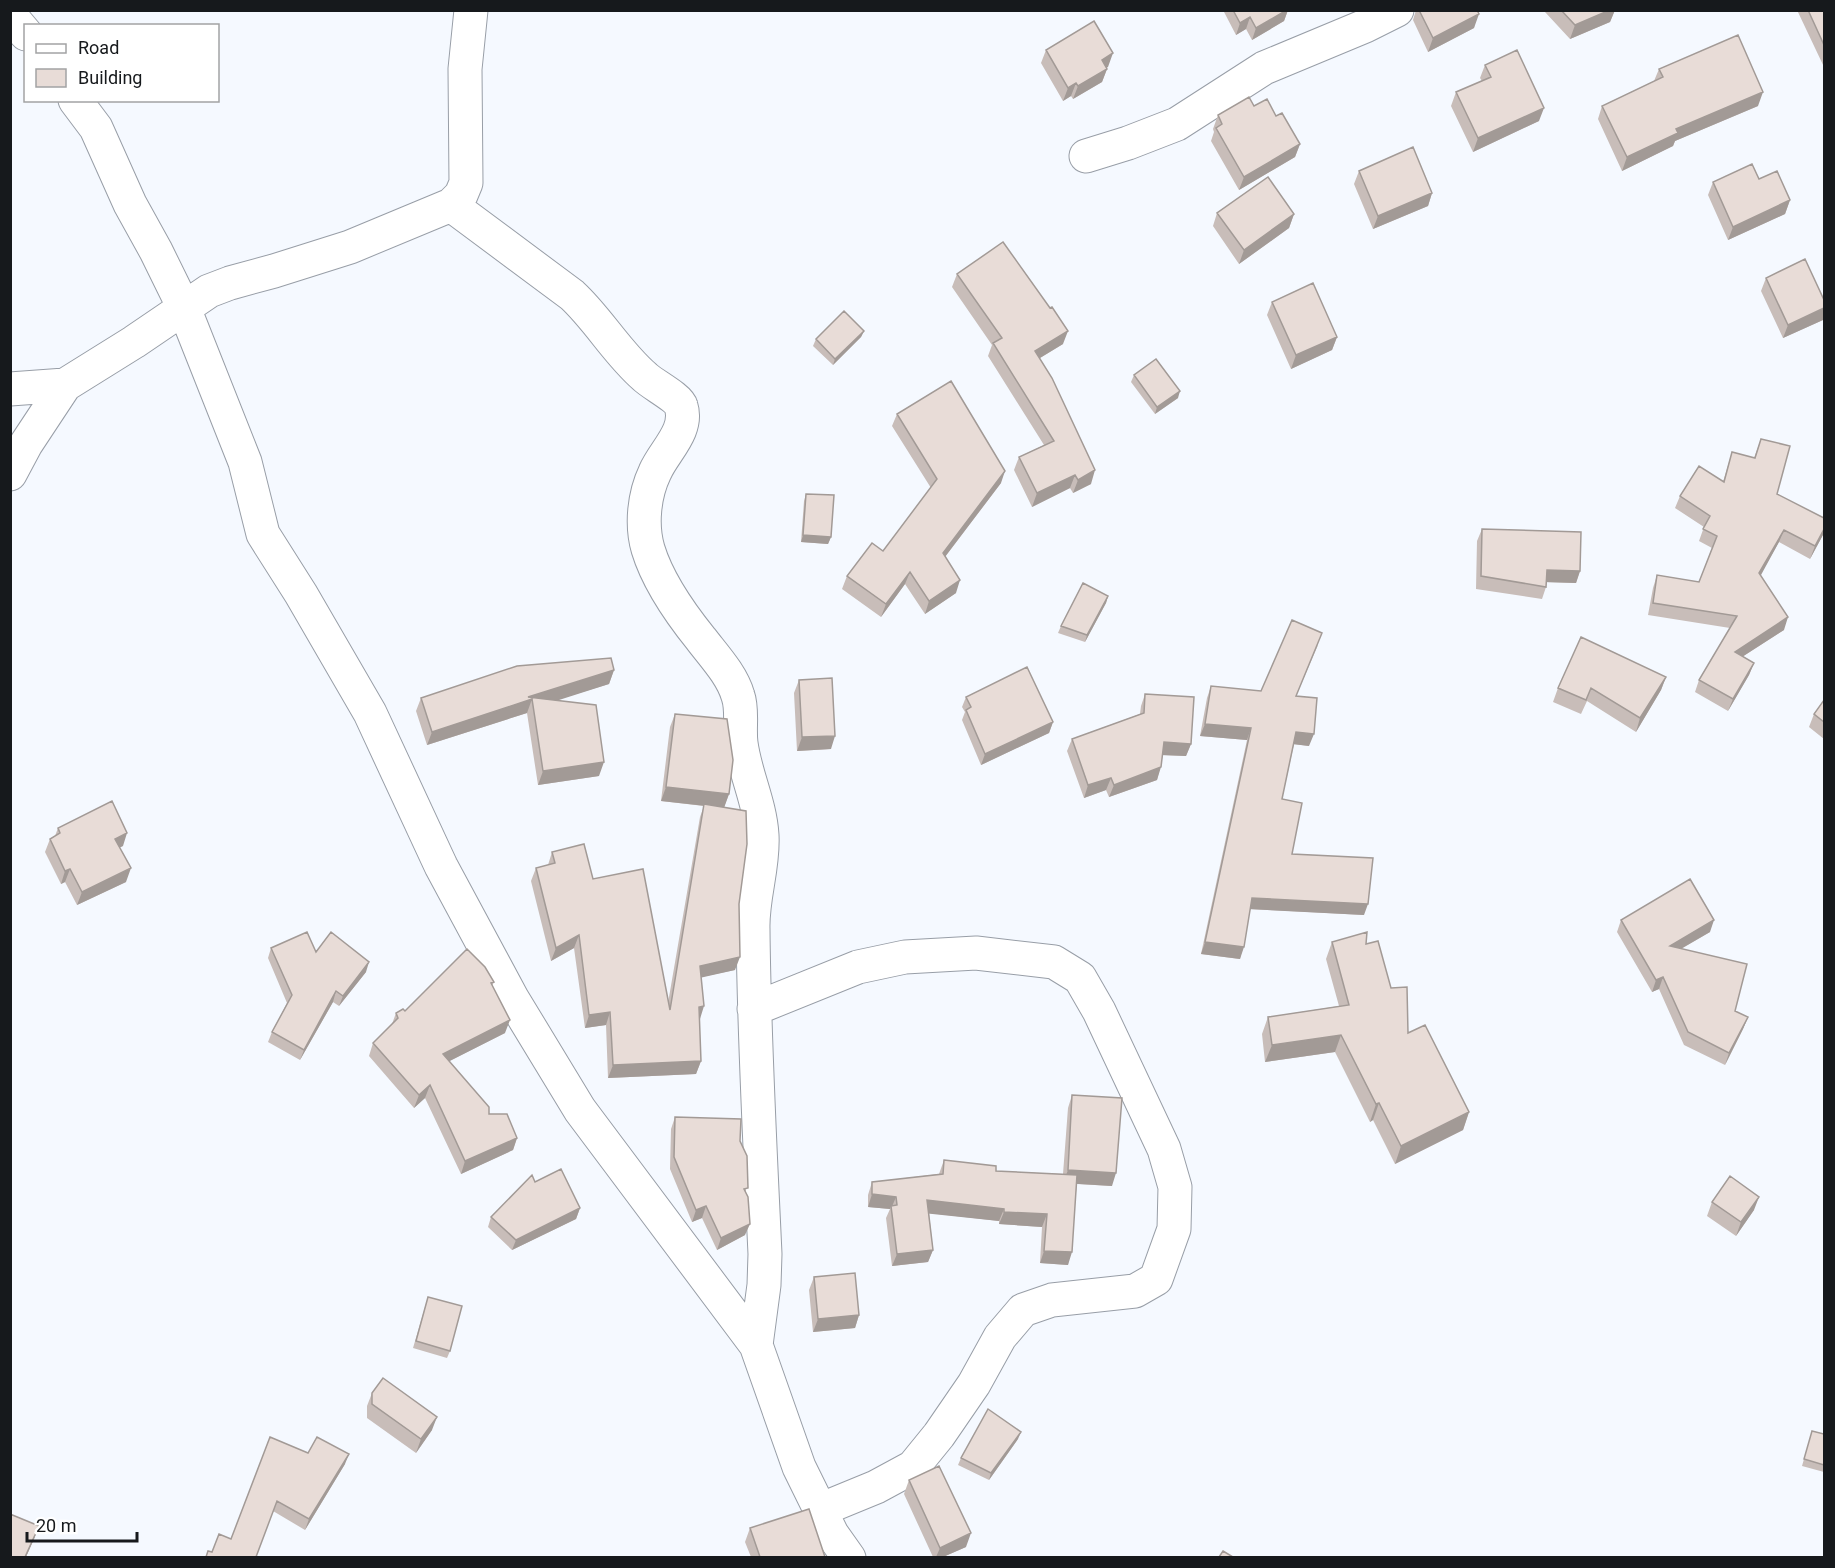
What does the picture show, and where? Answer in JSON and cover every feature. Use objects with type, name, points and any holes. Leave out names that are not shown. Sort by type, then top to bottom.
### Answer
[{"type":"street","points":[[10,474],[26,444],[65,385],[209,291],[350,247],[451,205],[461,195],[466,183],[465,69],[471,10]]},
{"type":"street","points":[[1086,156],[1177,124],[1264,68],[1365,26],[1397,10]]},
{"type":"street","points":[[10,15],[24,32]]},
{"type":"street","points":[[76,102],[96,128],[130,204],[184,308],[245,462],[263,534],[301,594],[370,713],[441,866],[507,988],[580,1110],[756,1345],[799,1467],[832,1534],[849,1557]]},
{"type":"street","points":[[451,205],[572,295],[588,310],[630,364],[651,383],[679,401],[682,406],[678,436],[655,471],[647,494],[644,530],[649,550],[661,579],[681,612],[724,669],[740,699],[741,744],[758,808],[762,835],[762,858],[752,919],[765,1254],[764,1285],[756,1345]]},
{"type":"street","points":[[10,389],[65,385]]},
{"type":"street","points":[[754,1009],[858,967],[905,957],[976,953],[1054,962],[1080,978],[1099,1011],[1164,1149],[1175,1187],[1174,1229],[1156,1279],[1135,1291],[1052,1300],[1023,1310],[1000,1337],[974,1384],[939,1435],[913,1467],[876,1487],[820,1510]]},
{"type":"building","points":[[1233,10],[1287,10],[1256,28],[1250,17],[1240,23]]},
{"type":"building","points":[[1419,10],[1477,10],[1479,14],[1433,38]]},
{"type":"building","points":[[1561,10],[1610,10],[1575,25]]},
{"type":"building","points":[[1808,10],[1824,10],[1824,45]]},
{"type":"building","points":[[1094,21],[1113,53],[1102,60],[1107,69],[1078,86],[1076,83],[1068,88],[1046,50]]},
{"type":"building","points":[[1738,35],[1763,92],[1676,129],[1678,133],[1627,157],[1602,106],[1663,77],[1659,69]]},
{"type":"building","points":[[1517,50],[1544,108],[1478,138],[1456,92],[1491,77],[1485,65]]},
{"type":"building","points":[[1249,97],[1254,106],[1267,99],[1276,116],[1282,113],[1300,144],[1244,177],[1216,128],[1222,124],[1218,115]]},
{"type":"building","points":[[1413,147],[1432,193],[1378,216],[1359,171]]},
{"type":"building","points":[[1752,164],[1759,179],[1777,171],[1790,200],[1733,227],[1713,182]]},
{"type":"building","points":[[1268,177],[1294,214],[1244,250],[1217,213]]},
{"type":"building","points":[[1003,242],[1068,331],[1035,351],[1052,378],[1095,470],[1078,480],[1075,475],[1037,493],[1019,457],[1054,441],[993,343],[1002,338],[957,274]]},
{"type":"building","points":[[1805,259],[1824,300],[1824,308],[1788,325],[1766,278]]},
{"type":"building","points":[[1313,283],[1337,337],[1296,355],[1272,302]]},
{"type":"building","points":[[844,311],[864,331],[835,359],[816,339]]},
{"type":"building","points":[[1156,359],[1180,391],[1157,407],[1134,375]]},
{"type":"building","points":[[951,381],[1005,471],[943,553],[960,580],[929,601],[910,572],[886,604],[847,576],[872,543],[883,551],[937,479],[897,414]]},
{"type":"building","points":[[1761,439],[1790,446],[1777,494],[1824,518],[1824,529],[1815,546],[1784,530],[1759,573],[1788,617],[1735,652],[1754,663],[1733,699],[1699,680],[1737,616],[1653,603],[1657,575],[1699,582],[1717,536],[1703,529],[1710,516],[1680,496],[1699,466],[1724,482],[1732,452],[1755,458]]},
{"type":"building","points":[[806,494],[834,495],[831,537],[803,535]]},
{"type":"building","points":[[1482,529],[1581,532],[1580,571],[1547,570],[1546,587],[1481,576]]},
{"type":"building","points":[[1083,583],[1108,596],[1087,635],[1061,626]]},
{"type":"building","points":[[1292,620],[1322,633],[1296,696],[1317,698],[1314,734],[1296,732],[1282,799],[1302,803],[1292,854],[1373,858],[1368,904],[1252,898],[1244,947],[1205,942],[1251,728],[1205,724],[1211,686],[1261,691]]},
{"type":"building","points":[[1581,637],[1666,677],[1640,718],[1591,688],[1586,700],[1558,688]]},
{"type":"building","points":[[611,658],[614,670],[528,697],[596,705],[604,762],[543,771],[532,699],[432,732],[421,698],[517,666]]},
{"type":"building","points":[[1027,667],[1053,722],[985,754],[966,710],[971,707],[966,697]]},
{"type":"building","points":[[832,678],[835,736],[802,737],[799,680]]},
{"type":"building","points":[[1145,694],[1194,697],[1191,744],[1164,742],[1161,767],[1114,785],[1111,778],[1088,785],[1072,739],[1144,713]]},
{"type":"building","points":[[1824,700],[1824,722],[1814,714]]},
{"type":"building","points":[[675,714],[727,719],[733,760],[729,794],[666,787]]},
{"type":"building","points":[[112,801],[127,833],[115,839],[131,868],[82,892],[70,869],[65,871],[50,839],[60,833],[58,828]]},
{"type":"building","points":[[704,804],[746,811],[747,844],[739,904],[740,957],[700,966],[704,1006],[699,1007],[701,1061],[613,1065],[610,1012],[589,1015],[579,935],[556,948],[536,868],[555,863],[552,852],[584,844],[593,879],[643,869],[670,1010]]},
{"type":"building","points":[[1690,879],[1714,920],[1670,946],[1747,964],[1735,1011],[1748,1017],[1729,1053],[1688,1032],[1663,977],[1656,980],[1621,920]]},
{"type":"building","points":[[307,932],[316,952],[331,932],[369,962],[343,996],[336,991],[304,1050],[272,1032],[292,995],[271,948]]},
{"type":"building","points":[[1367,932],[1366,944],[1378,941],[1391,988],[1407,987],[1408,1033],[1425,1025],[1469,1112],[1401,1146],[1379,1103],[1376,1104],[1341,1035],[1272,1045],[1268,1017],[1349,1005],[1332,942]]},
{"type":"building","points":[[467,949],[485,967],[510,1020],[443,1054],[489,1107],[489,1114],[507,1114],[517,1138],[465,1161],[430,1085],[419,1095],[373,1043],[398,1018],[396,1013],[403,1009],[405,1011]]},
{"type":"building","points":[[1072,1095],[1122,1098],[1116,1173],[1068,1170]]},
{"type":"building","points":[[675,1117],[741,1119],[740,1141],[747,1156],[748,1188],[744,1189],[748,1197],[750,1224],[721,1238],[706,1206],[696,1210],[674,1157]]},
{"type":"building","points":[[944,1160],[996,1166],[996,1171],[1077,1175],[1072,1252],[1044,1251],[1047,1214],[1004,1212],[1004,1209],[927,1200],[933,1250],[897,1254],[891,1206],[897,1205],[896,1197],[872,1194],[872,1182],[943,1174]]},
{"type":"building","points":[[561,1169],[580,1208],[516,1240],[491,1217],[532,1175],[535,1182]]},
{"type":"building","points":[[1730,1176],[1759,1197],[1741,1222],[1712,1202]]},
{"type":"building","points":[[855,1273],[859,1315],[818,1319],[814,1277]]},
{"type":"building","points":[[428,1297],[462,1306],[450,1351],[416,1341]]},
{"type":"building","points":[[383,1378],[437,1417],[421,1439],[372,1404],[372,1393]]},
{"type":"building","points":[[988,1409],[1021,1432],[991,1473],[961,1458]]},
{"type":"building","points":[[1812,1431],[1824,1434],[1824,1465],[1804,1459]]},
{"type":"building","points":[[270,1437],[308,1453],[317,1437],[349,1454],[309,1519],[277,1501],[256,1557],[206,1557],[208,1551],[212,1552],[219,1534],[231,1539]]},
{"type":"building","points":[[939,1466],[971,1533],[940,1548],[909,1480]]},
{"type":"building","points":[[809,1509],[825,1557],[760,1557],[750,1528]]},
{"type":"building","points":[[10,1514],[39,1526],[25,1557],[10,1557]]},
{"type":"building","points":[[1223,1551],[1233,1557],[1219,1557]]}]
